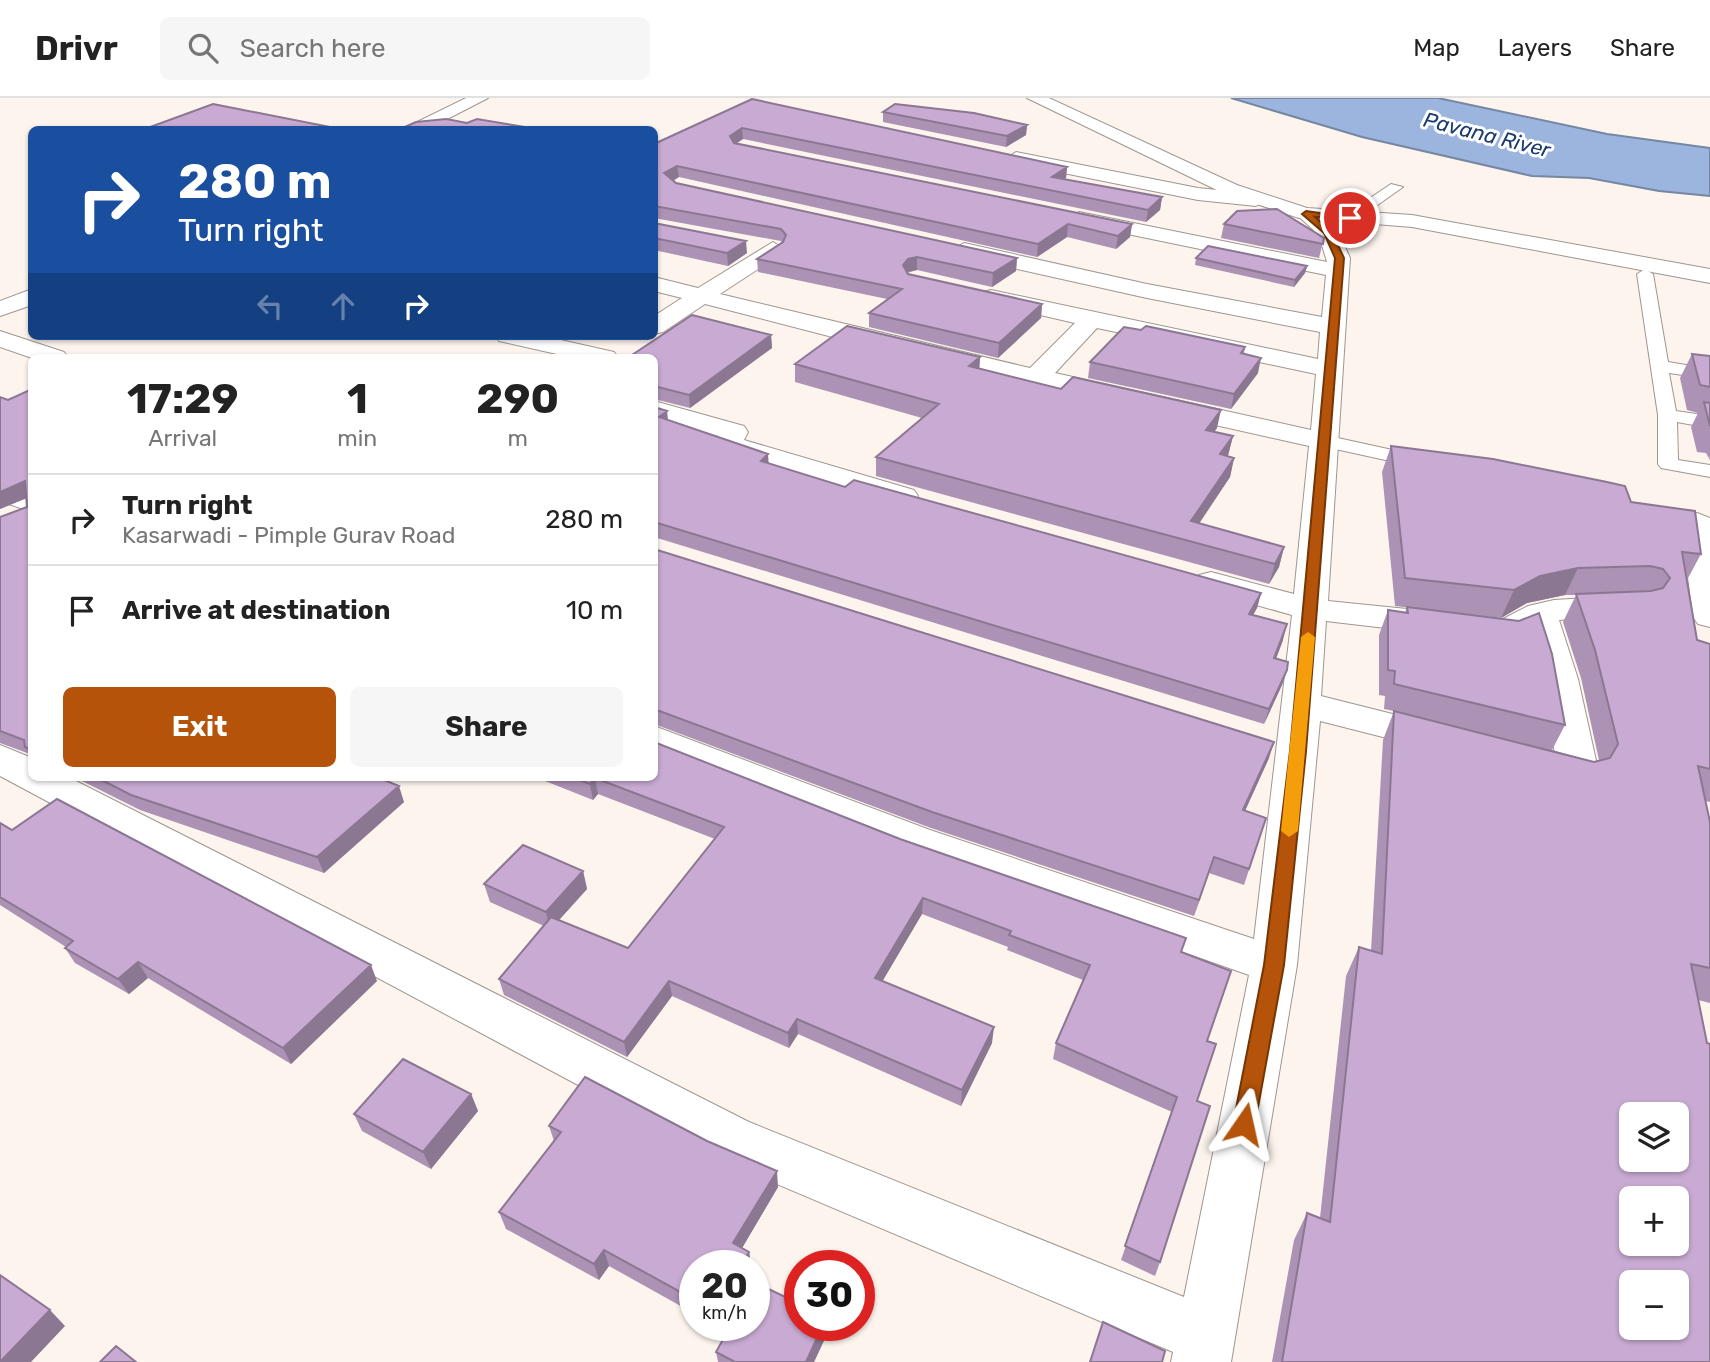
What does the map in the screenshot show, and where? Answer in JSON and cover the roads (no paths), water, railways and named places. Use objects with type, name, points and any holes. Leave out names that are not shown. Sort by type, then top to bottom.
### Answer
[{"type":"street","points":[[419,126],[480,98]]},
{"type":"street","points":[[1035,98],[1256,200]]},
{"type":"street","points":[[995,154],[1187,192],[1256,200],[1306,214],[1376,221],[1710,287]]},
{"type":"street","points":[[1053,212],[1338,271]]},
{"type":"street","points":[[43,781],[730,1139],[1202,1349],[1274,965],[1285,747],[1302,704],[1339,258],[1328,232],[1306,214]]},
{"type":"street","points":[[1376,221],[1412,221],[1710,276]]},
{"type":"street","points":[[1183,259],[1201,243]]},
{"type":"street","points":[[658,325],[773,249],[747,244]]},
{"type":"street","points":[[946,246],[1147,291],[1333,327]]},
{"type":"street","points":[[1147,291],[1166,275]]},
{"type":"street","points":[[658,285],[902,347],[1324,441]]},
{"type":"street","points":[[970,292],[1330,369]]},
{"type":"street","points":[[0,309],[28,298]]},
{"type":"street","points":[[1036,377],[1091,320]]},
{"type":"street","points":[[0,339],[46,354]]},
{"type":"street","points":[[569,340],[630,344]]},
{"type":"street","points":[[658,410],[734,432],[728,444],[937,507]]},
{"type":"street","points":[[0,491],[28,503]]},
{"type":"street","points":[[0,524],[28,507]]},
{"type":"street","points":[[1690,521],[1710,617]]},
{"type":"street","points":[[1177,572],[1310,609],[1508,632],[1540,613],[1566,608],[1636,606]]},
{"type":"street","points":[[1513,757],[1578,774],[1560,679],[1540,613]]},
{"type":"street","points":[[1302,704],[1473,747]]},
{"type":"street","points":[[658,741],[915,841],[1274,965]]},
{"type":"street","points":[[0,759],[28,773]]},
{"type":"lane","points":[[1350,218],[1396,187]]},
{"type":"lane","points":[[1645,274],[1667,415],[1668,464],[1710,471]]},
{"type":"lane","points":[[1659,366],[1710,374]]},
{"type":"lane","points":[[1667,415],[1710,422]]},
{"type":"lane","points":[[1324,441],[1444,467]]},
{"type":"water","name":"Pavana River","points":[[1231,98],[1438,98],[1607,134],[1710,148],[1710,196],[1659,191],[1589,178],[1532,176],[1362,137]]}]
